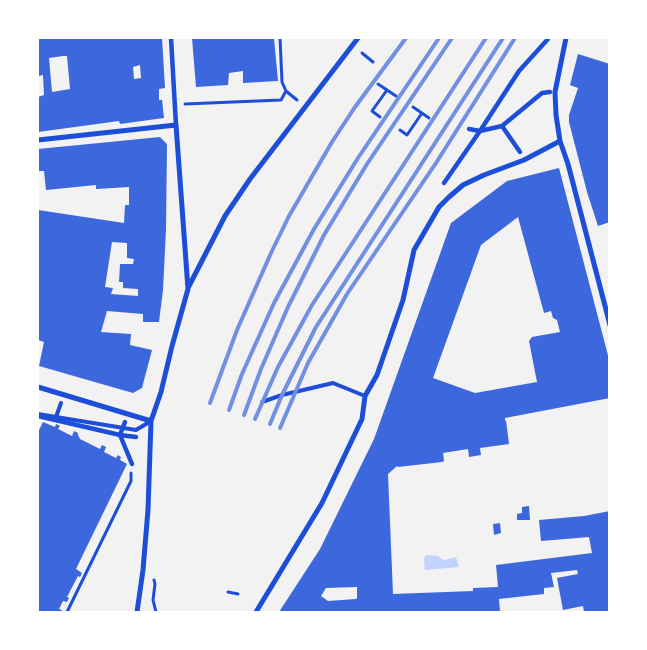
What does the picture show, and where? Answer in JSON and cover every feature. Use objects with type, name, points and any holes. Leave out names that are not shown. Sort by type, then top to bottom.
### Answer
[{"type":"street","points":[[171,38],[188,289]]},
{"type":"street","points":[[137,612],[148,510],[151,421],[161,392],[188,289],[204,253],[225,216],[250,179],[358,38]]},
{"type":"street","points":[[566,38],[555,92],[556,115],[560,141],[568,164],[610,325]]},
{"type":"street","points":[[444,183],[519,71],[548,39]]},
{"type":"street","points":[[470,129],[480,131],[502,126],[542,93],[550,92]]},
{"type":"street","points":[[38,140],[176,125]]},
{"type":"street","points":[[502,126],[520,152]]},
{"type":"street","points":[[256,612],[322,503],[362,418],[365,396],[377,375],[403,300],[414,250],[439,207],[463,185],[524,160],[560,141]]},
{"type":"street","points":[[38,387],[151,421]]},
{"type":"street","points":[[38,415],[120,435],[136,437]]},
{"type":"street","points":[[125,422],[120,435],[132,464]]},
{"type":"lane","points":[[262,402],[282,395],[333,383],[365,396]]},
{"type":"lane","points":[[56,417],[61,403]]},
{"type":"lane","points":[[38,415],[136,430],[151,421]]},
{"type":"path","points":[[280,38],[282,82],[286,91],[306,107]]},
{"type":"path","points":[[378,84],[396,96]]},
{"type":"path","points":[[380,117],[372,111],[387,90]]},
{"type":"path","points":[[175,104],[281,100],[286,91]]},
{"type":"path","points":[[413,107],[429,118]]},
{"type":"path","points":[[400,130],[407,135],[422,113]]},
{"type":"path","points":[[66,612],[131,481],[132,464]]},
{"type":"path","points":[[228,592],[238,594]]},
{"type":"water","points":[[426,555],[438,556],[445,560],[456,557],[459,567],[425,570],[424,559]]},
{"type":"building","points":[[162,38],[165,88],[159,89],[159,100],[162,100],[164,118],[120,124],[119,121],[38,132],[38,97],[44,95],[43,75],[38,76],[38,39]],"holes":[[[67,56],[70,89],[52,92],[49,58]],[[140,65],[141,78],[134,79],[133,67]]]},
{"type":"building","points":[[192,38],[274,38],[278,81],[243,83],[243,71],[229,73],[228,85],[196,87]]},
{"type":"building","points":[[578,54],[610,64],[610,222],[598,226],[569,122],[569,115],[578,88],[570,85]]},
{"type":"building","points":[[160,137],[167,144],[166,229],[163,290],[159,322],[143,322],[143,314],[107,311],[101,332],[131,334],[130,345],[152,350],[142,388],[133,393],[39,366],[44,342],[38,340],[38,210],[124,223],[125,205],[129,205],[129,187],[96,189],[96,185],[46,190],[44,171],[38,171],[38,149]],"holes":[[[112,242],[127,243],[127,258],[134,259],[133,264],[120,264],[119,282],[123,282],[123,288],[138,289],[138,296],[111,294],[113,288],[105,287]]]},
{"type":"building","points":[[559,168],[610,363],[610,398],[505,418],[509,444],[480,448],[481,455],[469,457],[468,449],[443,453],[444,461],[442,462],[397,466],[388,474],[393,594],[473,591],[473,588],[498,587],[496,565],[592,553],[589,537],[541,541],[539,520],[584,516],[610,511],[610,612],[584,612],[583,606],[563,610],[557,578],[578,574],[577,570],[551,573],[554,587],[544,588],[544,594],[499,599],[500,612],[279,612],[320,549],[374,439],[451,223],[507,181]],"holes":[[[518,217],[544,313],[551,311],[553,318],[557,320],[560,332],[532,337],[529,341],[537,382],[475,393],[433,378],[481,245]],[[357,587],[356,599],[328,601],[321,596],[326,588]]]},
{"type":"building","points":[[43,422],[55,427],[56,424],[60,426],[58,429],[72,436],[74,431],[78,433],[80,439],[100,449],[102,445],[106,447],[104,452],[116,458],[118,455],[121,457],[120,460],[127,464],[76,569],[82,573],[80,577],[78,576],[67,597],[69,598],[67,602],[63,601],[59,609],[62,610],[61,612],[38,612],[38,432]]},
{"type":"building","points":[[529,506],[530,520],[517,520],[517,514],[522,513],[522,507]]},
{"type":"building","points":[[500,523],[501,533],[494,535],[493,524]]},
{"type":"railway","points":[[210,403],[237,330],[289,216],[332,142],[355,107],[406,38]]},
{"type":"railway","points":[[229,410],[242,374],[274,303],[314,229],[358,158],[439,38]]},
{"type":"railway","points":[[244,415],[261,369],[288,307],[324,235],[367,164],[452,38]]},
{"type":"railway","points":[[255,419],[278,367],[312,305],[486,38]]},
{"type":"railway","points":[[270,424],[282,395],[316,327],[503,38]]},
{"type":"railway","points":[[280,428],[308,363],[347,294],[436,163],[515,38]]}]
